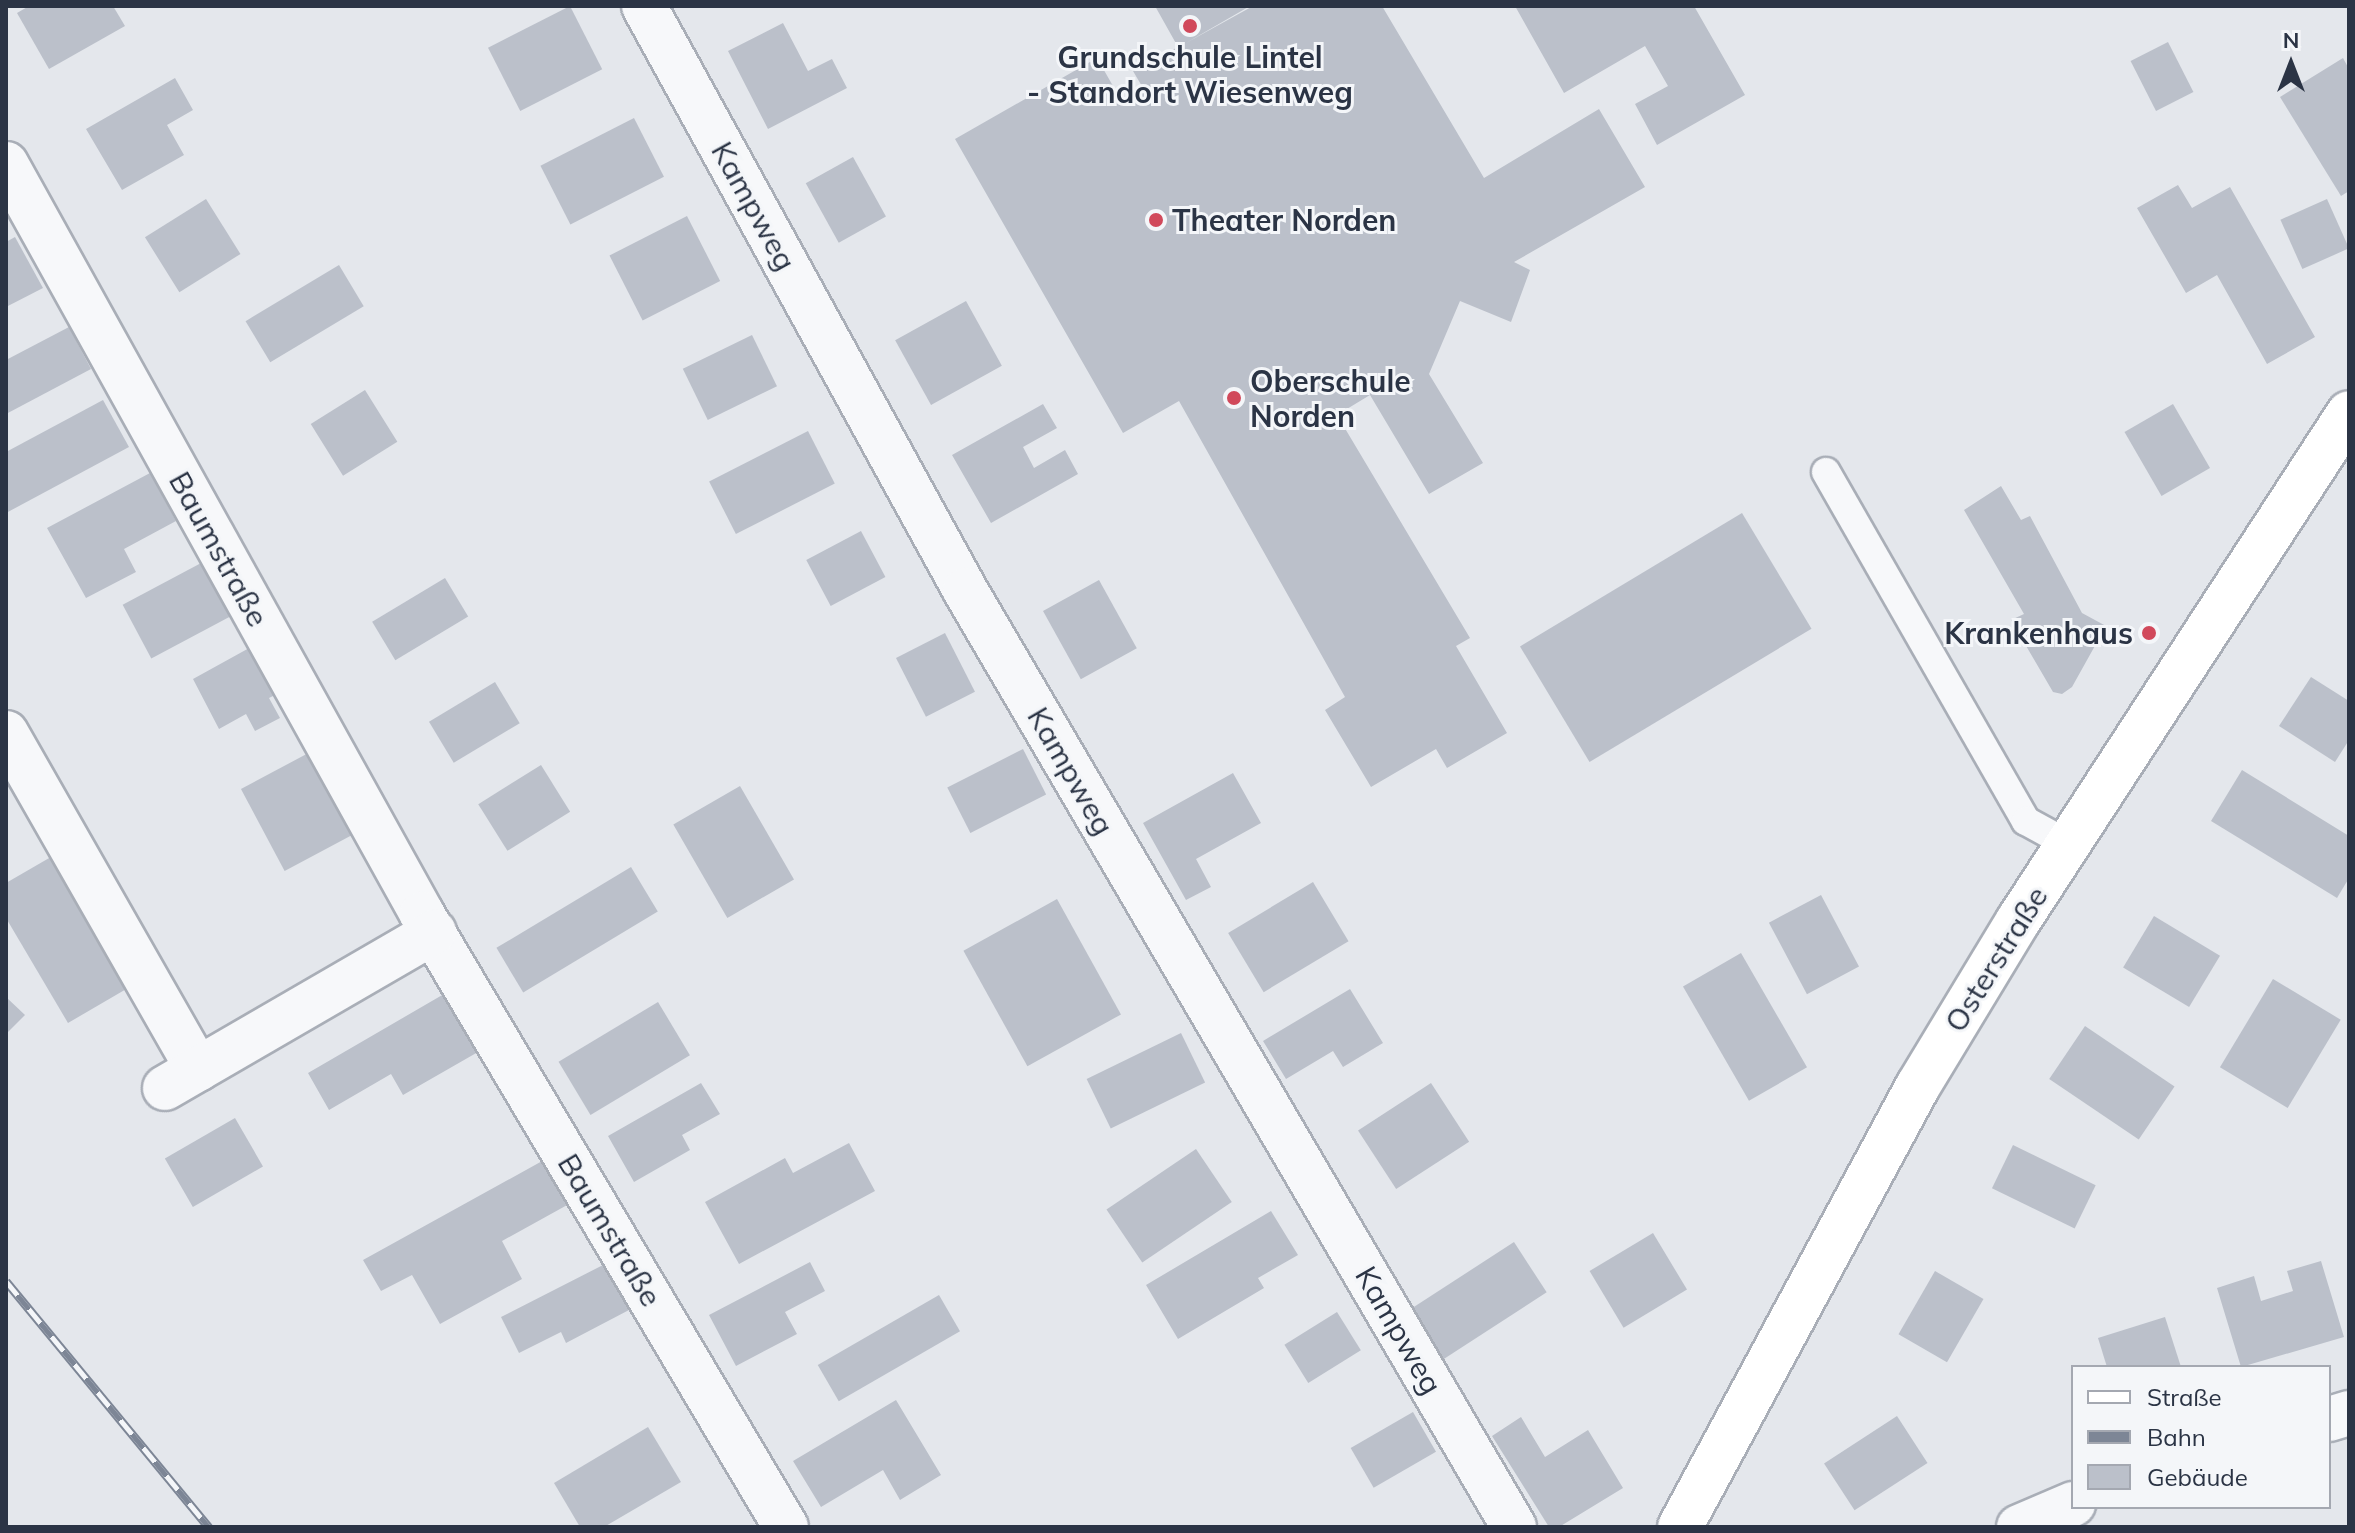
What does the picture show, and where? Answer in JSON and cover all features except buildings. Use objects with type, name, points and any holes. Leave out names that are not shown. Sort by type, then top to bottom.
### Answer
[{"type":"street","name":"Kampweg","points":[[644,6],[965,590],[1514,1527]]},
{"type":"street","name":"Baumstraße","points":[[6,164],[434,932],[786,1527]]},
{"type":"street","name":"Osterstraße","points":[[1680,1527],[1918,1086],[2068,844],[2349,413]]},
{"type":"street","points":[[6,733],[181,1079],[434,932]]},
{"type":"street","points":[[2019,1527],[2071,1505]]},
{"type":"lane","points":[[1826,472],[2026,821],[2068,844]]},
{"type":"railway","points":[[6,1281],[209,1527]]},
{"type":"place","name":"Grundschule Lintel - Standort Wiesenweg","points":[[1190,26]]},
{"type":"place","name":"Theater Norden","points":[[1156,220]]},
{"type":"place","name":"Oberschule Norden","points":[[1234,398]]},
{"type":"place","name":"Krankenhaus","points":[[2149,633]]}]
